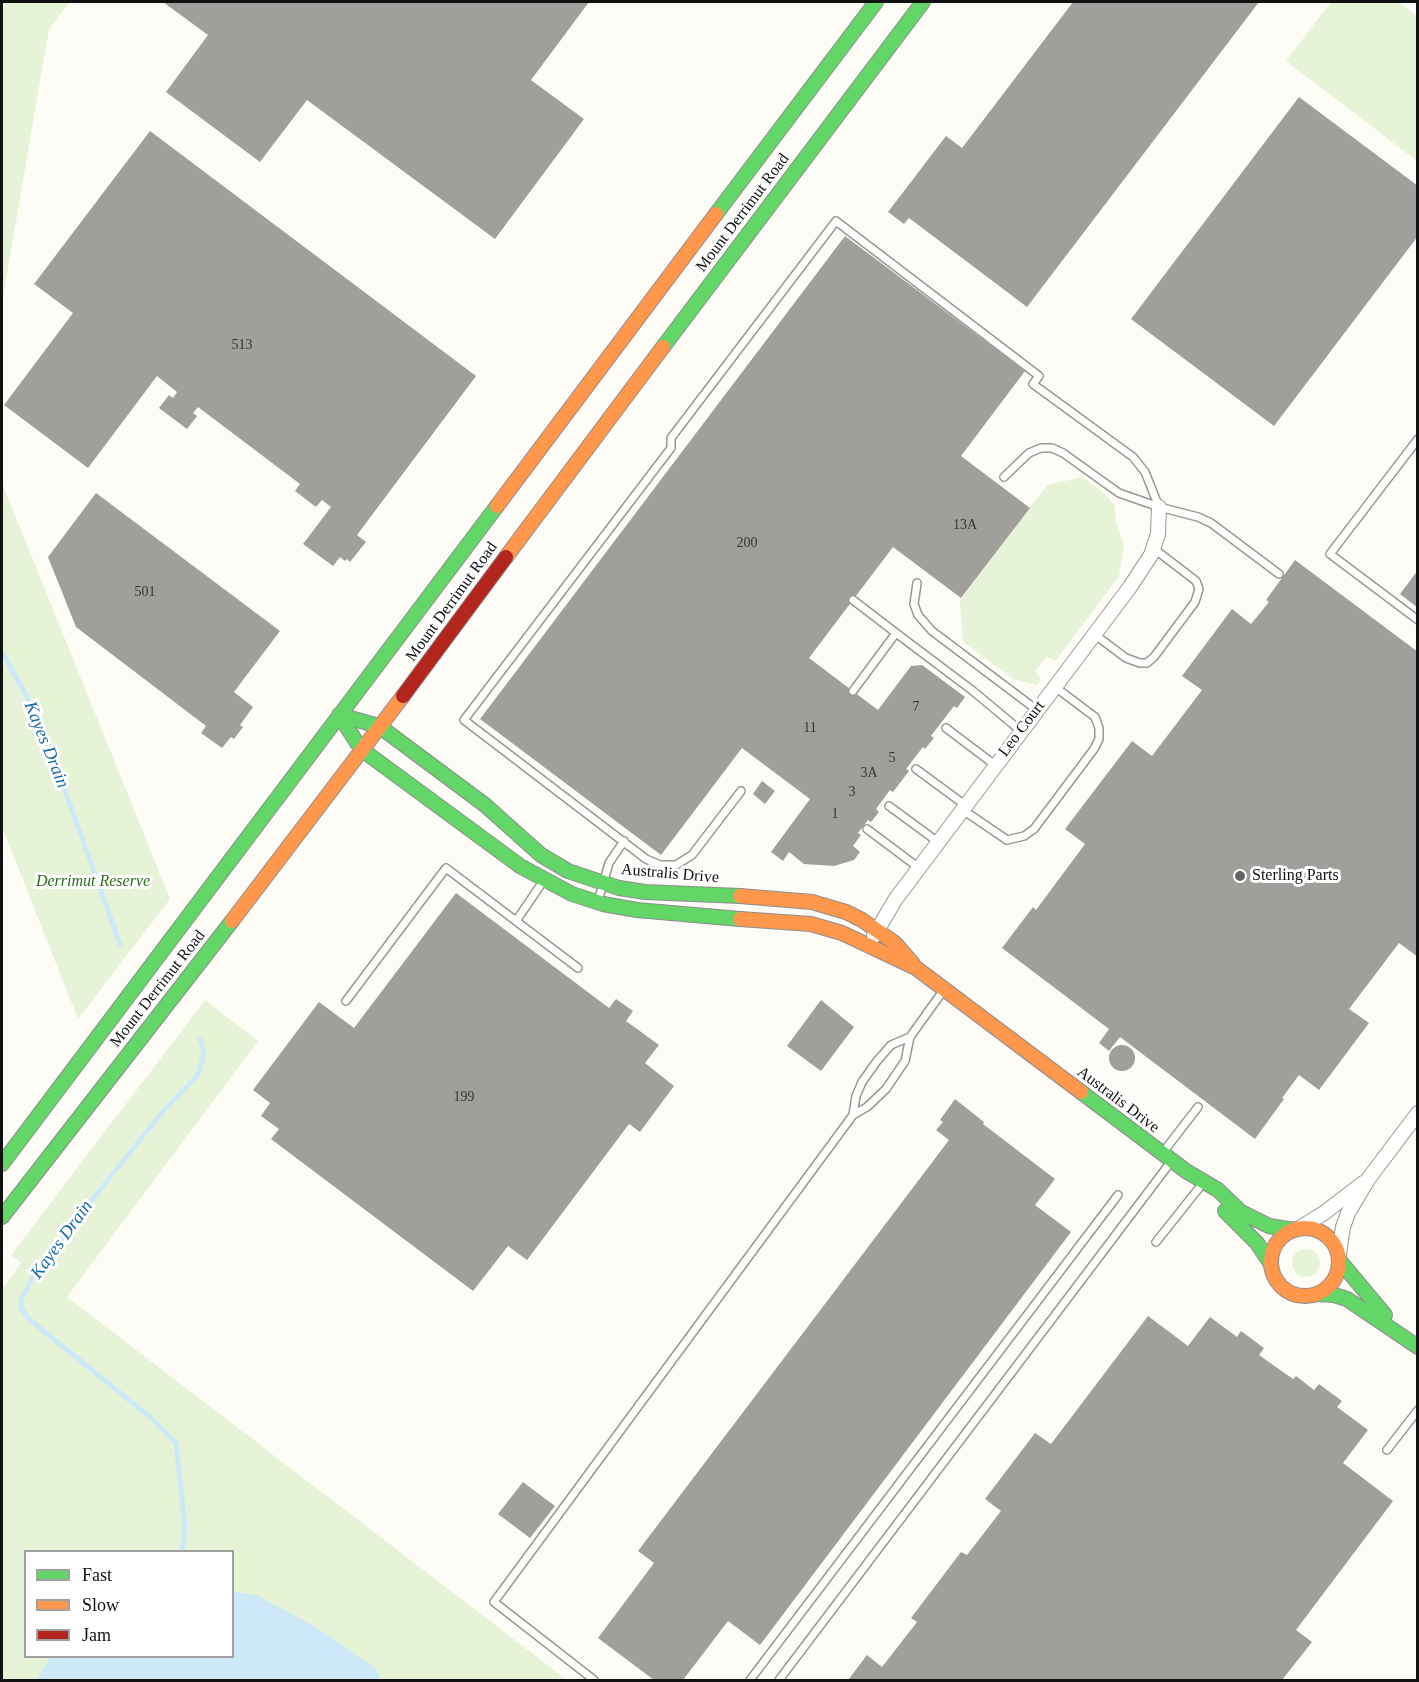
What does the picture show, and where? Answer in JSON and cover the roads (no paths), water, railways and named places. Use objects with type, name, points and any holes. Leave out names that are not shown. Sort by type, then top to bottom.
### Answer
[{"type":"main road","name":"Mount Derrimut Road","points":[[2,1164],[876,2]]},
{"type":"main road","name":"Mount Derrimut Road","points":[[2,1217],[184,984],[923,2]]},
{"type":"main road","points":[[339,715],[379,726]]},
{"type":"main road","points":[[339,715],[361,749]]},
{"type":"main road","name":"Australis Drive","points":[[379,726],[485,805],[524,842],[568,871],[619,888],[645,892],[812,902],[846,912],[878,929],[895,943],[916,968]]},
{"type":"main road","name":"Australis Drive","points":[[361,749],[520,866],[573,894],[597,902],[637,910],[689,916],[811,924],[842,933],[916,968],[1186,1171],[1257,1243],[1271,1264]]},
{"type":"main road","name":"Australis Drive","points":[[1201,1184],[1250,1217],[1269,1226],[1296,1229]]},
{"type":"main road","points":[[1306,1228],[1320,1232],[1332,1241],[1339,1257],[1376,1306],[1412,1343],[1347,1299],[1334,1295],[1296,1295],[1287,1290],[1279,1283],[1271,1264],[1275,1246],[1283,1236],[1296,1229],[1306,1228]]},
{"type":"main road","points":[[1317,1294],[1334,1281],[1339,1268],[1339,1257]]},
{"type":"street","name":"Leo Court","points":[[868,945],[895,900],[1130,587],[1151,555],[1158,534],[1159,507]]},
{"type":"street","points":[[1339,1257],[1346,1220],[1369,1178],[1418,1113]]},
{"type":"street","points":[[1296,1229],[1324,1213],[1369,1178]]},
{"type":"lane","points":[[741,791],[692,855],[676,865],[654,863],[465,720],[671,448],[670,438],[836,221],[1039,375],[1033,384],[1133,457],[1145,472],[1159,507]]},
{"type":"lane","points":[[1418,439],[1330,554],[1418,620]]},
{"type":"lane","points":[[1004,477],[1029,453],[1041,448],[1052,448],[1063,453],[1119,493],[1198,517],[1210,523],[1279,574]]},
{"type":"lane","points":[[1094,634],[1126,658],[1147,663],[1195,602],[1199,589],[1196,581],[1153,548]]},
{"type":"lane","points":[[917,583],[914,604],[918,615],[932,631],[1037,710]]},
{"type":"lane","points":[[853,600],[973,691],[1021,731]]},
{"type":"lane","points":[[853,691],[896,633]]},
{"type":"lane","points":[[916,768],[1007,840],[1024,836],[1034,829],[1094,749],[1099,739],[1100,728],[1095,717],[1055,687]]},
{"type":"lane","points":[[945,728],[995,765]]},
{"type":"lane","points":[[889,806],[938,842]]},
{"type":"lane","points":[[867,829],[919,868]]},
{"type":"lane","points":[[597,902],[609,863],[624,841]]},
{"type":"lane","points":[[516,921],[554,862]]},
{"type":"lane","points":[[346,1001],[446,868],[578,968]]},
{"type":"lane","points":[[852,1115],[867,1107],[886,1089],[905,1061],[910,1037],[945,989]]},
{"type":"lane","points":[[594,1680],[494,1602],[852,1115],[862,1082],[877,1061],[891,1045],[910,1037]]},
{"type":"lane","points":[[779,1680],[1167,1157],[1198,1107]]},
{"type":"lane","points":[[1156,1242],[1201,1184]]},
{"type":"lane","points":[[750,1680],[1118,1195]]},
{"type":"lane","points":[[1387,1450],[1418,1410]]},
{"type":"water","points":[[234,1592],[256,1595],[316,1627],[375,1668],[381,1680],[37,1680],[49,1658],[234,1658]]},
{"type":"waterway","name":"Kayes Drain","points":[[2,652],[27,697],[50,749],[120,944]]},
{"type":"waterway","name":"Kayes Drain","points":[[182,1550],[185,1527],[176,1443],[150,1417],[30,1320],[21,1308],[21,1300],[34,1275],[75,1221],[164,1110],[198,1075],[204,1053],[200,1040]]},
{"type":"place","name":"Sterling Parts","points":[[1240,876]]},
{"type":"park label","name":"Derrimut Reserve","points":[[93,882]]}]
